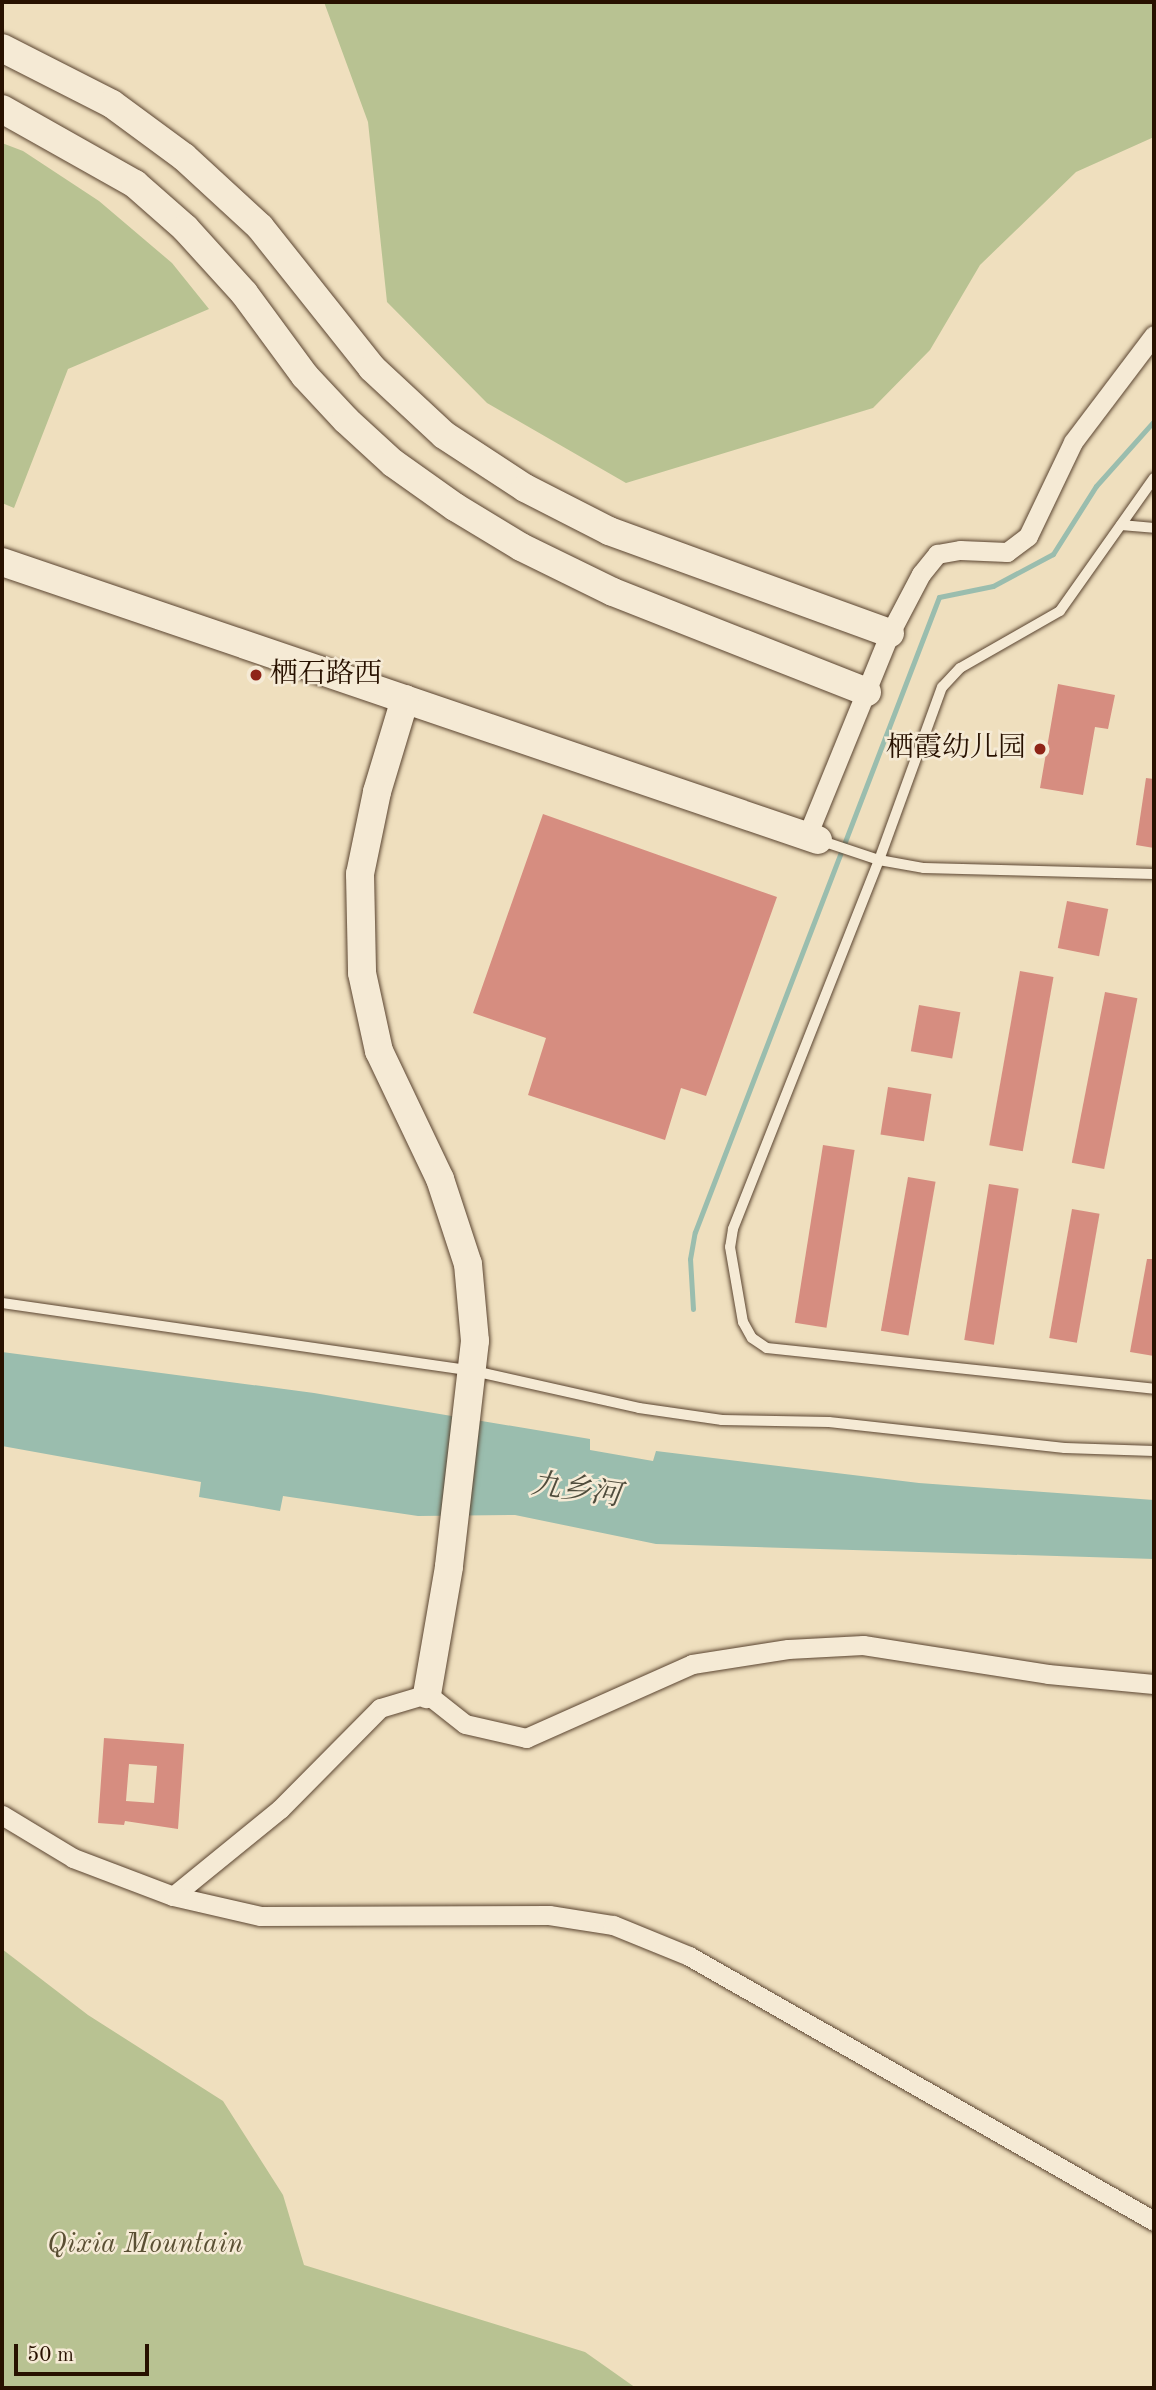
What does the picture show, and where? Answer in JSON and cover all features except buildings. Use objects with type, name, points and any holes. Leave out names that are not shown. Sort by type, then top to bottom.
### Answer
[{"type":"main road","points":[[2,48],[112,104],[184,157],[260,227],[372,368],[444,435],[525,488],[609,531],[890,633]]},
{"type":"main road","points":[[2,109],[135,184],[185,228],[244,293],[305,376],[346,420],[394,464],[455,507],[521,547],[613,592],[867,692]]},
{"type":"main road","points":[[2,562],[812,838]]},
{"type":"main road","points":[[405,699],[377,792],[360,874],[362,973],[380,1051],[440,1179],[468,1264],[473,1380],[449,1567],[426,1694]]},
{"type":"street","points":[[812,838],[890,633],[937,554],[1007,552],[1028,536],[1073,442],[1154,335]]},
{"type":"street","points":[[173,1896],[280,1809],[380,1708],[426,1694],[465,1724],[526,1738],[692,1664],[788,1649],[863,1645],[1048,1674],[1154,1684]]},
{"type":"street","points":[[2,1815],[73,1858],[173,1896],[260,1916],[549,1915],[613,1925],[689,1956],[1154,2221]]},
{"type":"lane","points":[[1154,478],[1060,611],[960,668],[942,687],[879,860],[733,1229],[730,1247],[743,1322],[752,1339],[790,1354],[1154,1389]]},
{"type":"lane","points":[[1121,525],[1154,528]]},
{"type":"lane","points":[[812,838],[879,860],[924,868],[1154,874]]},
{"type":"lane","points":[[2,1303],[722,1420],[829,1422],[1065,1448],[1154,1451]]},
{"type":"green space","points":[[324,2],[1154,2],[1154,137],[1076,172],[980,265],[930,350],[873,408],[626,483],[487,403],[387,302],[368,122]]},
{"type":"green space","points":[[2,143],[23,151],[99,201],[172,263],[209,309],[68,369],[14,508],[2,503]]},
{"type":"green space","name":"Qixia Mountain","points":[[2,1949],[88,2015],[223,2101],[283,2195],[304,2265],[585,2352],[636,2388],[2,2388]]},
{"type":"water","name":"九乡河","points":[[2,1352],[314,1393],[590,1439],[590,1450],[653,1461],[656,1451],[919,1483],[1154,1500],[1154,1559],[656,1544],[515,1515],[418,1516],[283,1496],[280,1511],[199,1497],[201,1482],[2,1446]]},
{"type":"waterway","points":[[693,1309],[690,1259],[695,1232],[939,597],[993,586],[1053,554],[1096,486],[1154,421]]},
{"type":"place","name":"栖石路西","points":[[256,675]]},
{"type":"place","name":"栖霞幼儿园","points":[[1040,749]]}]
